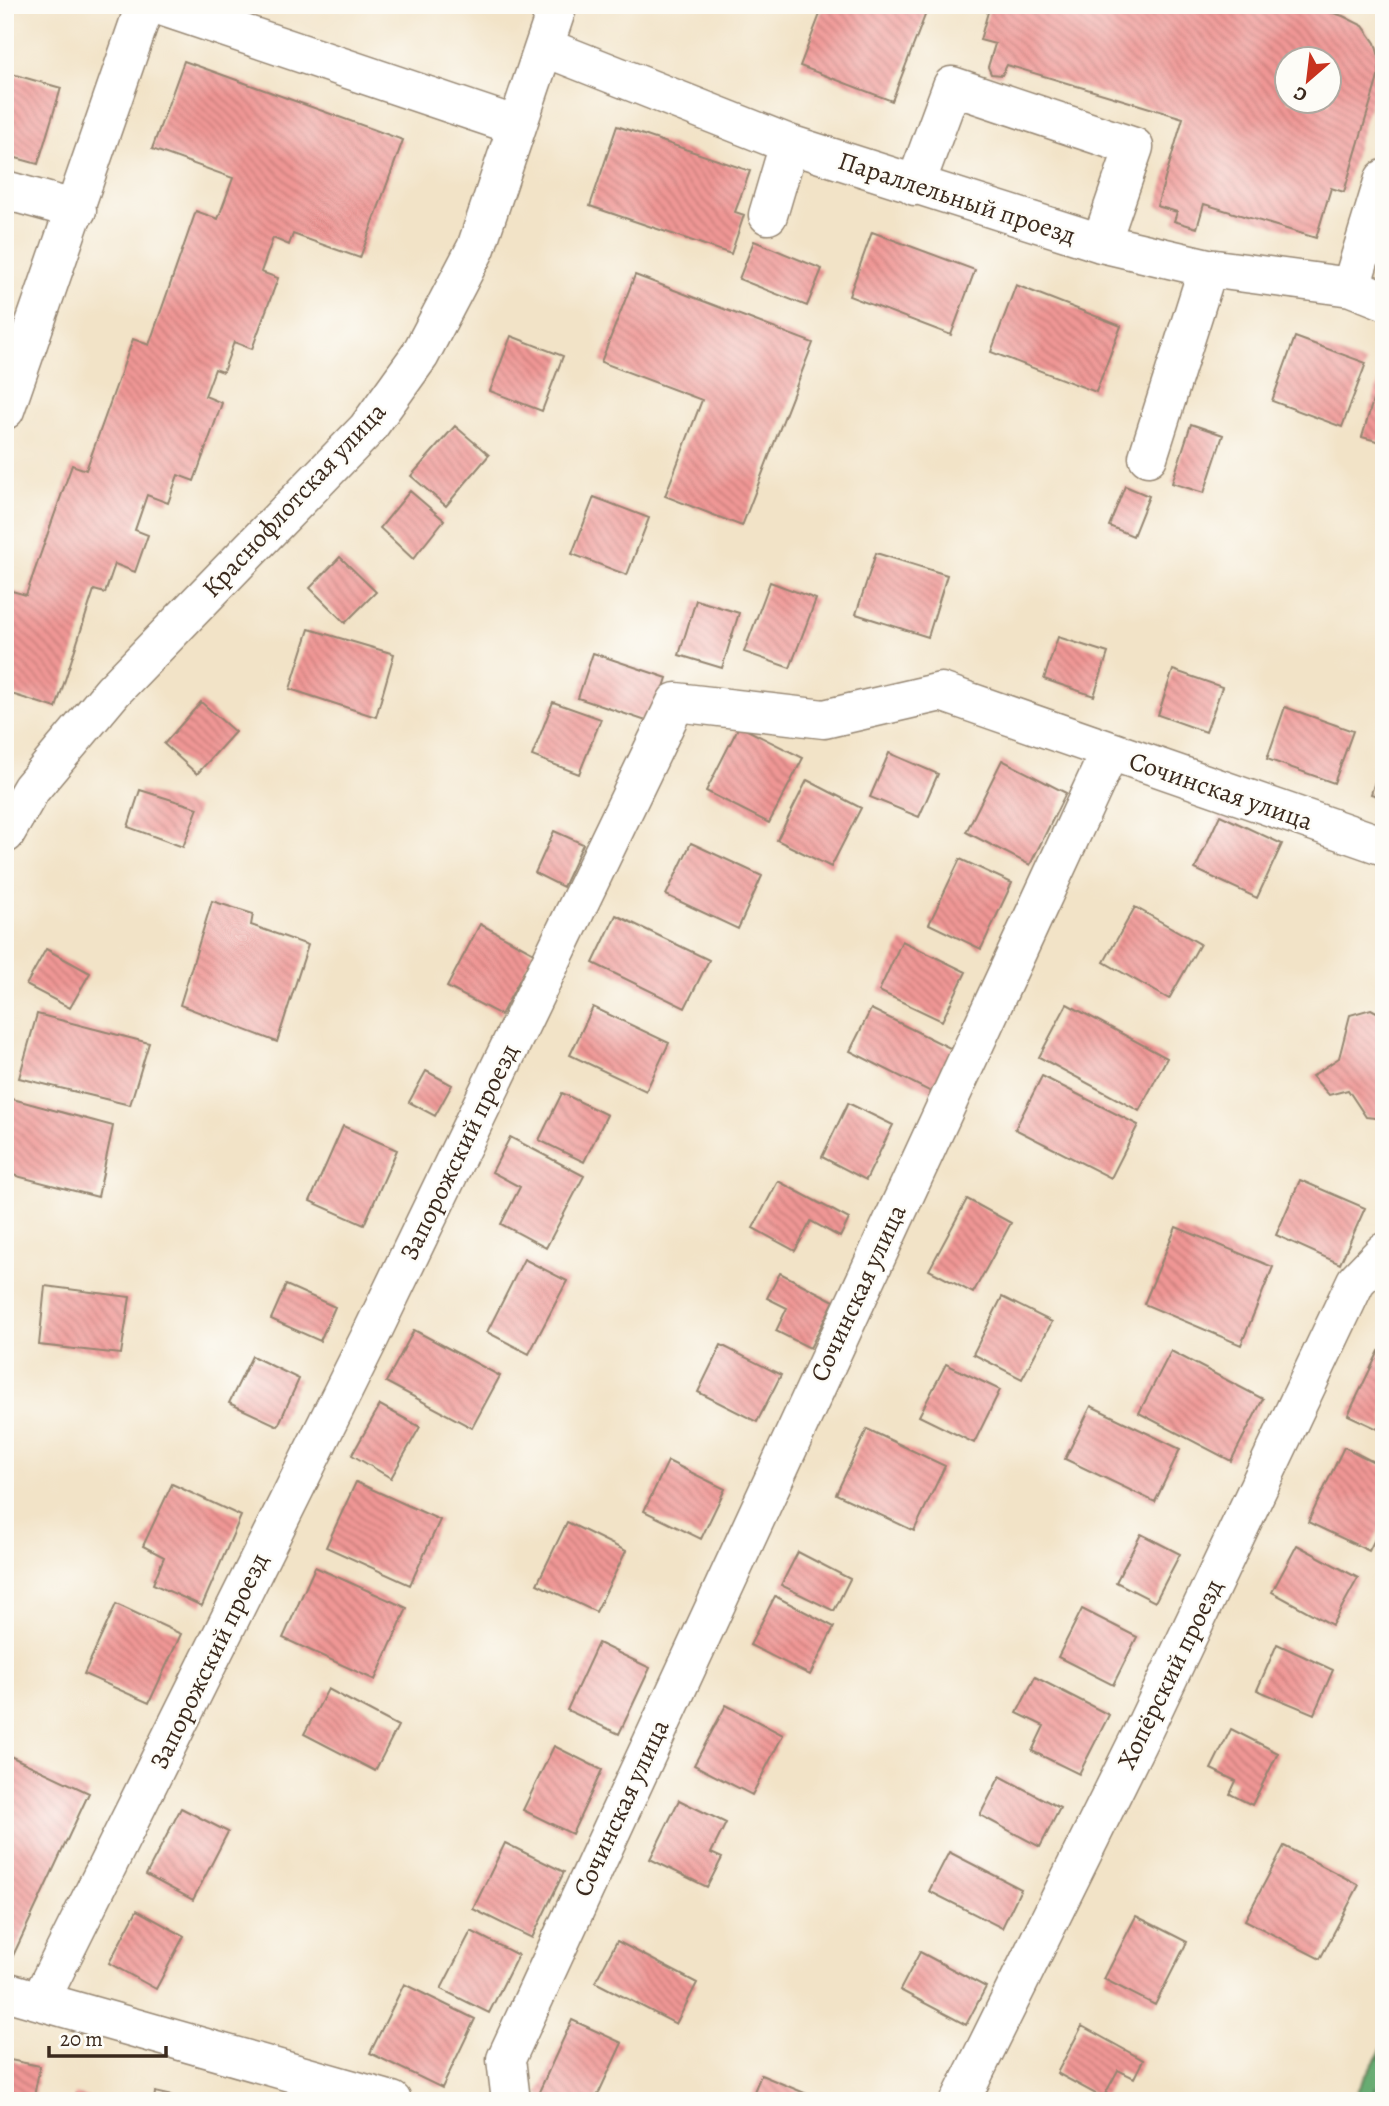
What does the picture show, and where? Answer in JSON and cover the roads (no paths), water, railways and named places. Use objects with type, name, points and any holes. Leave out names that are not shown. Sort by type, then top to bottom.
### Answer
[{"type":"street","points":[[5,410],[77,210],[145,5]]},
{"type":"street","points":[[158,5],[517,126]]},
{"type":"street","name":"Краснофлотская улица","points":[[5,834],[18,785],[113,691],[366,429],[420,355],[476,248],[558,5]]},
{"type":"street","name":"Параллельный проезд","points":[[544,47],[789,144],[1101,243],[1208,268],[1367,294]]},
{"type":"street","points":[[915,186],[952,86],[1134,147],[1101,243]]},
{"type":"street","points":[[768,215],[789,144]]},
{"type":"street","points":[[1367,294],[1384,179]]},
{"type":"street","points":[[5,190],[77,210]]},
{"type":"street","points":[[1148,457],[1208,268]]},
{"type":"street","name":"Запорожский проезд","points":[[23,1996],[364,1349],[676,702],[824,719],[941,692],[1109,753]]},
{"type":"street","name":"Сочинская улица","points":[[511,2101],[506,2059],[1109,753],[1384,846]]},
{"type":"street","name":"Хопёрский проезд","points":[[960,2101],[1144,1729],[1356,1281],[1384,1252]]},
{"type":"street","points":[[23,1996],[391,2101]]}]
